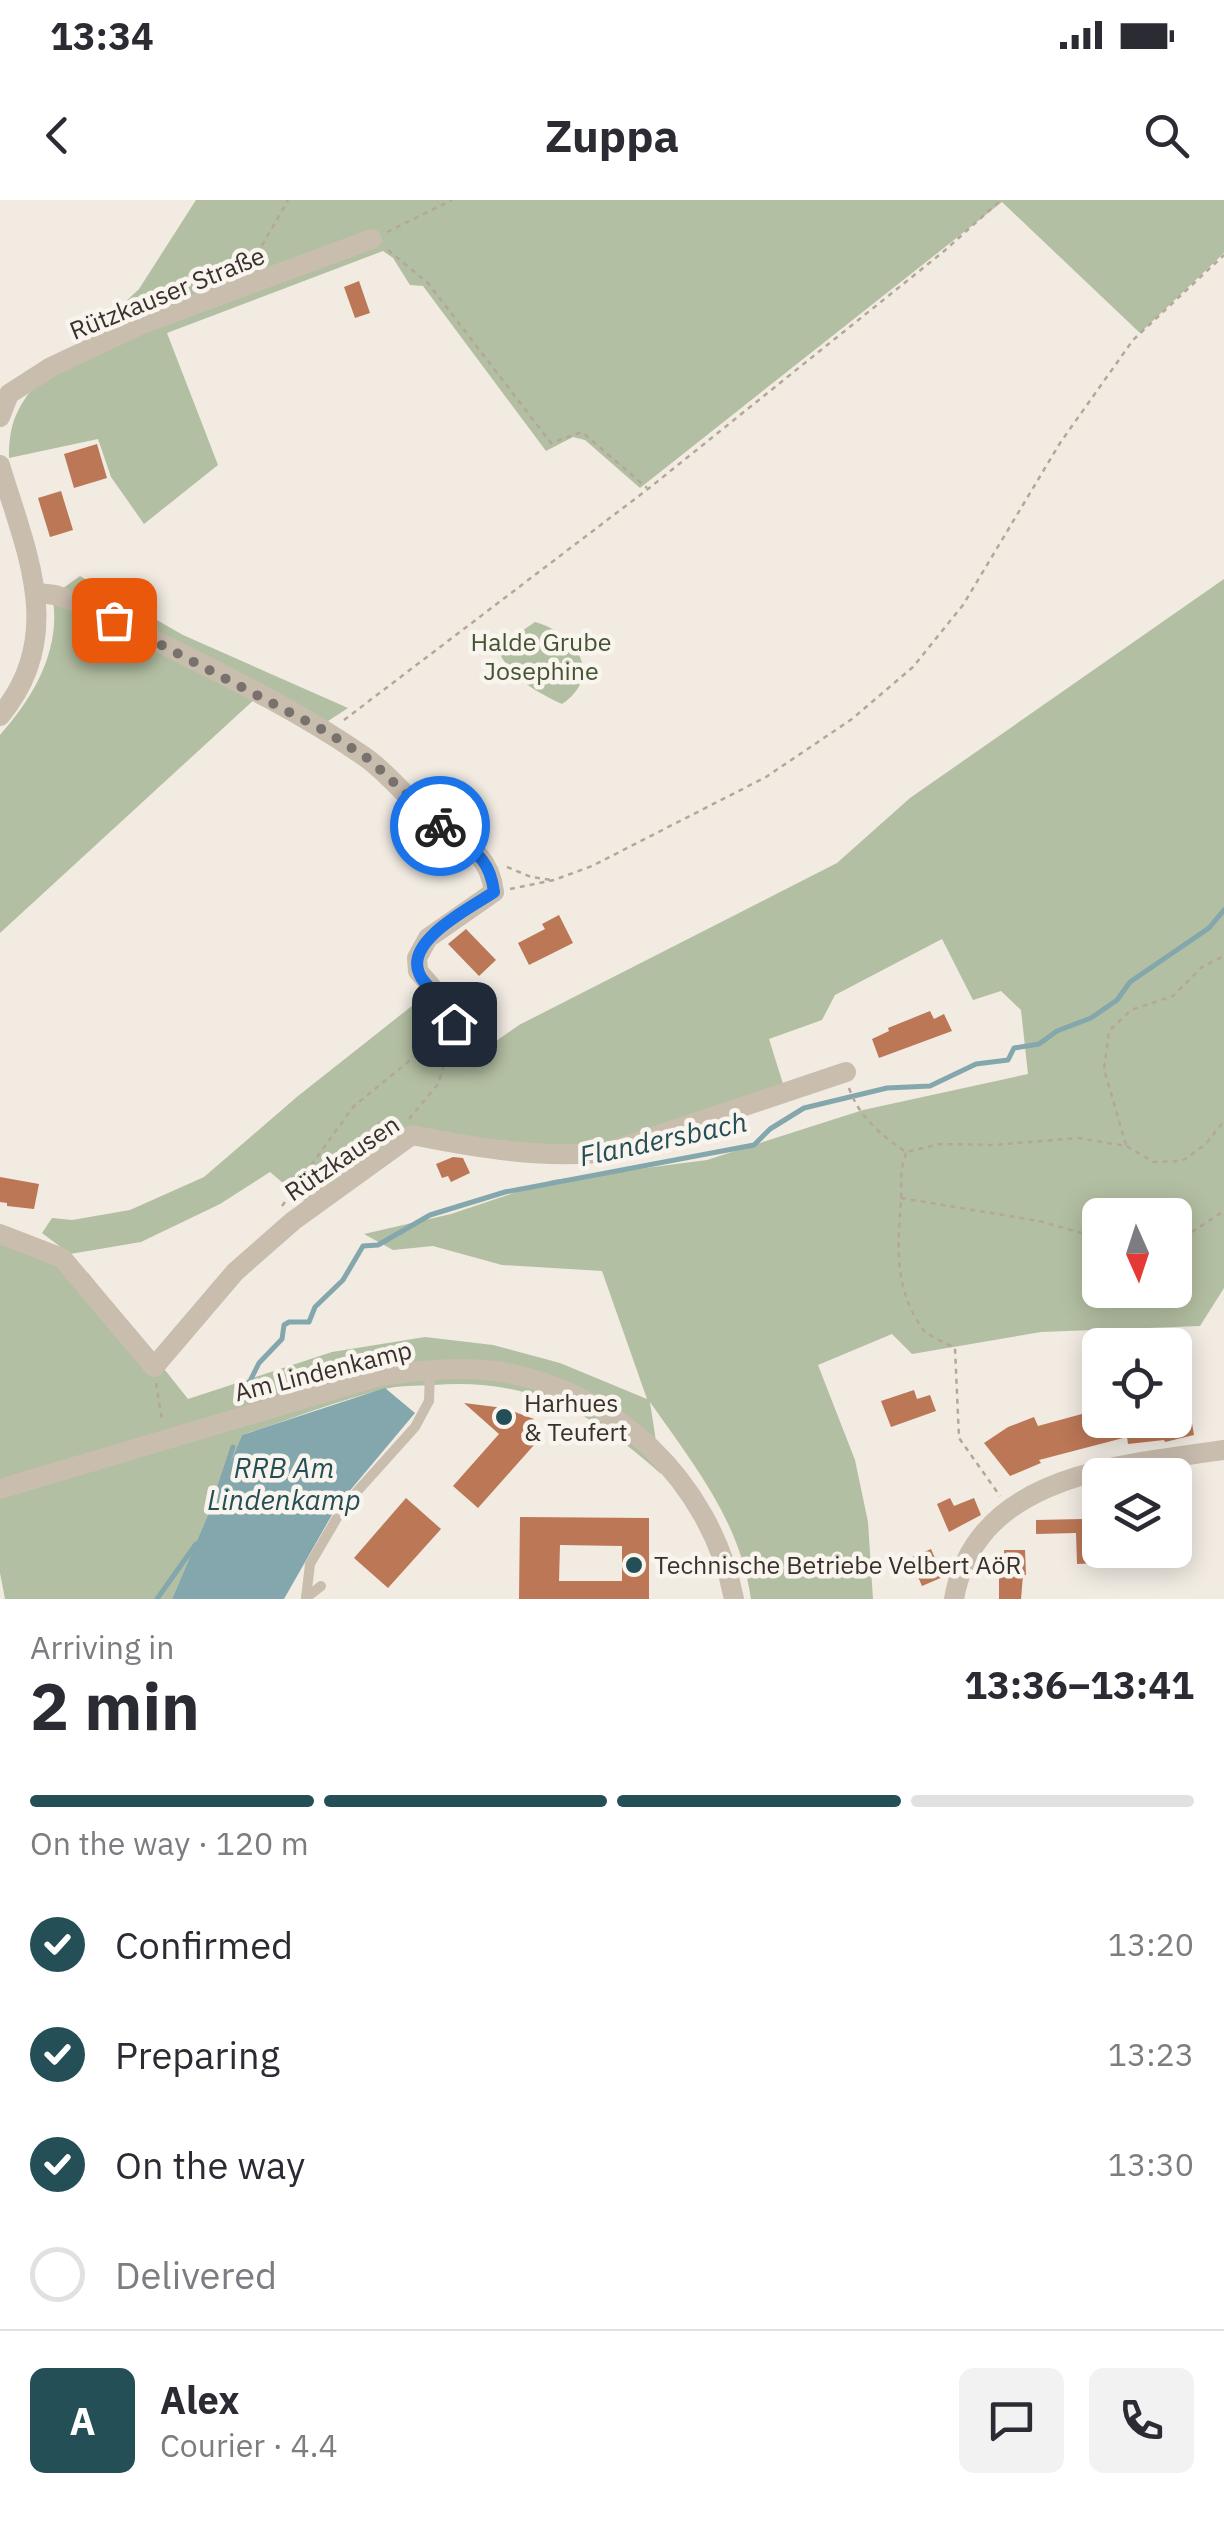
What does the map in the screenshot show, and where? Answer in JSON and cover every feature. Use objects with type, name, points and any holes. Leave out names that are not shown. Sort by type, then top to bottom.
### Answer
[{"type":"street","name":"Rützkauser Straße","points":[[0,417],[8,394],[52,367],[142,324],[372,239]]},
{"type":"street","points":[[0,465],[38,593],[38,626],[32,654],[21,684],[0,716]]},
{"type":"street","points":[[38,593],[88,606],[327,732],[370,760],[406,798],[483,856],[494,892],[436,932],[417,958],[418,971],[443,1000],[454,1024]]},
{"type":"street","name":"Rützkausen","points":[[154,1367],[235,1272],[293,1220],[412,1135],[534,1154],[608,1152],[847,1081]]},
{"type":"street","points":[[0,1234],[62,1258],[154,1367]]},
{"type":"street","name":"Am Lindenkamp","points":[[0,1490],[380,1376],[430,1369],[493,1371],[546,1382],[595,1404],[637,1434],[672,1468],[704,1514],[719,1546],[734,1599]]},
{"type":"street","points":[[954,1599],[958,1580],[980,1539],[1008,1508],[1062,1480],[1224,1450]]},
{"type":"lane","points":[[322,1586],[306,1598],[310,1564],[344,1506],[415,1427],[428,1401],[430,1369]]},
{"type":"path","points":[[255,284],[251,265],[288,200]]},
{"type":"path","points":[[452,200],[372,239],[428,282],[551,442],[582,432],[648,489]]},
{"type":"path","points":[[327,732],[648,489],[1001,200]]},
{"type":"path","points":[[494,892],[554,880],[592,866],[766,777],[852,720],[912,667],[964,605],[1060,442],[1133,340],[1224,255]]},
{"type":"path","points":[[483,856],[531,877],[554,880]]},
{"type":"path","points":[[1126,1146],[1104,1069],[1109,1031],[1131,1010],[1173,996],[1202,967],[1224,956]]},
{"type":"path","points":[[412,1135],[406,1126],[412,1113],[438,1084],[454,1024]]},
{"type":"path","points":[[278,1212],[353,1107],[454,1024]]},
{"type":"path","points":[[847,1081],[856,1107],[882,1136],[906,1152],[940,1144],[1078,1138],[1126,1146],[1154,1162],[1182,1161],[1205,1145],[1224,1121]]},
{"type":"path","points":[[906,1152],[898,1176],[901,1198],[896,1251],[904,1289],[924,1331],[956,1348],[959,1438],[1008,1508]]},
{"type":"path","points":[[901,1198],[1039,1221],[1082,1233]]},
{"type":"path","points":[[1192,1232],[1224,1211]]},
{"type":"path","points":[[154,1367],[164,1440]]},
{"type":"green space","points":[[196,200],[1224,200],[1224,253],[1140,333],[1002,202],[640,488],[585,440],[573,437],[546,451],[423,286],[410,285],[393,258],[383,251],[167,333],[218,465],[144,524],[111,477],[98,439],[9,458],[11,431],[29,393],[139,289]]},
{"type":"green space","points":[[80,576],[183,635],[348,708],[319,727],[257,697],[0,933],[0,735],[26,701],[45,665],[54,626],[50,585],[62,589]]},
{"type":"green space","points":[[1224,579],[1224,1288],[1200,1326],[1082,1328],[912,1354],[892,1334],[818,1365],[855,1460],[868,1522],[873,1599],[751,1599],[737,1544],[726,1519],[650,1402],[661,1474],[610,1433],[558,1404],[500,1387],[468,1384],[387,1388],[242,1435],[172,1599],[5,1599],[0,1573],[0,1243],[32,1250],[88,1273],[188,1399],[332,1352],[425,1337],[493,1345],[560,1363],[647,1399],[602,1271],[502,1265],[433,1246],[393,1250],[364,1234],[451,1214],[553,1180],[707,1160],[863,1110],[1028,1074],[1021,1010],[1001,991],[973,1000],[942,939],[835,995],[822,1020],[769,1039],[784,1087],[596,1150],[417,1132],[309,1205],[270,1172],[220,1204],[141,1242],[70,1254],[42,1233],[52,1218],[72,1220],[130,1210],[204,1177],[427,994],[482,1051],[519,1025],[837,863],[910,798]]},
{"type":"green space","name":"Halde Grube Josephine","points":[[535,622],[562,635],[580,656],[582,680],[562,704],[516,675],[497,648]]},
{"type":"water","name":"RRB Am Lindenkamp","points":[[385,1388],[415,1413],[337,1506],[284,1599],[172,1599],[242,1435]]},
{"type":"building","points":[[359,281],[370,313],[355,318],[344,287]]},
{"type":"building","points":[[97,444],[107,478],[74,488],[64,454]]},
{"type":"building","points":[[61,491],[73,530],[50,537],[38,498]]},
{"type":"building","points":[[559,915],[573,943],[529,965],[518,943],[545,929],[542,924]]},
{"type":"building","points":[[466,929],[496,960],[479,976],[448,944]]},
{"type":"building","points":[[930,1011],[934,1019],[944,1014],[952,1031],[879,1058],[872,1039]]},
{"type":"building","points":[[453,1157],[463,1158],[470,1173],[451,1182],[448,1176],[442,1178],[436,1164]]},
{"type":"building","points":[[0,1177],[39,1184],[34,1209],[0,1202]]},
{"type":"building","points":[[914,1390],[917,1399],[930,1395],[936,1411],[891,1427],[881,1401]]},
{"type":"building","points":[[464,1403],[504,1408],[534,1419],[521,1434],[534,1445],[478,1508],[453,1486],[499,1434]]},
{"type":"building","points":[[1082,1414],[1082,1438],[1123,1438],[1039,1460],[1041,1463],[1010,1476],[984,1443],[1008,1427],[1034,1417],[1038,1426]]},
{"type":"building","points":[[1127,1438],[1182,1438],[1165,1442],[1128,1444]]},
{"type":"building","points":[[406,1498],[441,1529],[388,1588],[354,1558]]},
{"type":"building","points":[[950,1498],[954,1506],[974,1498],[981,1515],[949,1532],[937,1504]]},
{"type":"building","points":[[520,1517],[649,1518],[649,1599],[519,1599]],"holes":[[[560,1545],[622,1546],[622,1581],[559,1581]]]},
{"type":"building","points":[[1082,1519],[1082,1564],[1077,1564],[1076,1533],[1036,1534],[1036,1520]]},
{"type":"building","points":[[931,1549],[943,1577],[922,1586],[910,1558]]},
{"type":"building","points":[[1004,1550],[1025,1550],[1026,1575],[1021,1599],[999,1599]]},
{"type":"waterway","name":"Flandersbach","points":[[248,1385],[259,1363],[282,1339],[284,1325],[309,1322],[315,1307],[343,1280],[363,1246],[378,1245],[430,1215],[505,1192],[754,1145],[770,1129],[804,1108],[887,1088],[930,1086],[976,1064],[1008,1060],[1014,1048],[1039,1044],[1117,1000],[1130,982],[1209,928],[1224,910]]},
{"type":"waterway","name":"Flandersbach","points":[[216,1498],[233,1447]]},
{"type":"waterway","name":"Flandersbach","points":[[157,1599],[196,1544]]},
{"type":"way so far","points":[[114,620],[327,732],[370,760],[440,826]]},
{"type":"place","name":"Harhues & Teufert","points":[[504,1417]]},
{"type":"place","name":"Technische Betriebe Velbert AöR","points":[[634,1565]]},
{"type":"route","points":[[440,826],[483,856],[494,892],[428,938],[417,958],[418,971],[443,1000],[454,1024]]}]
